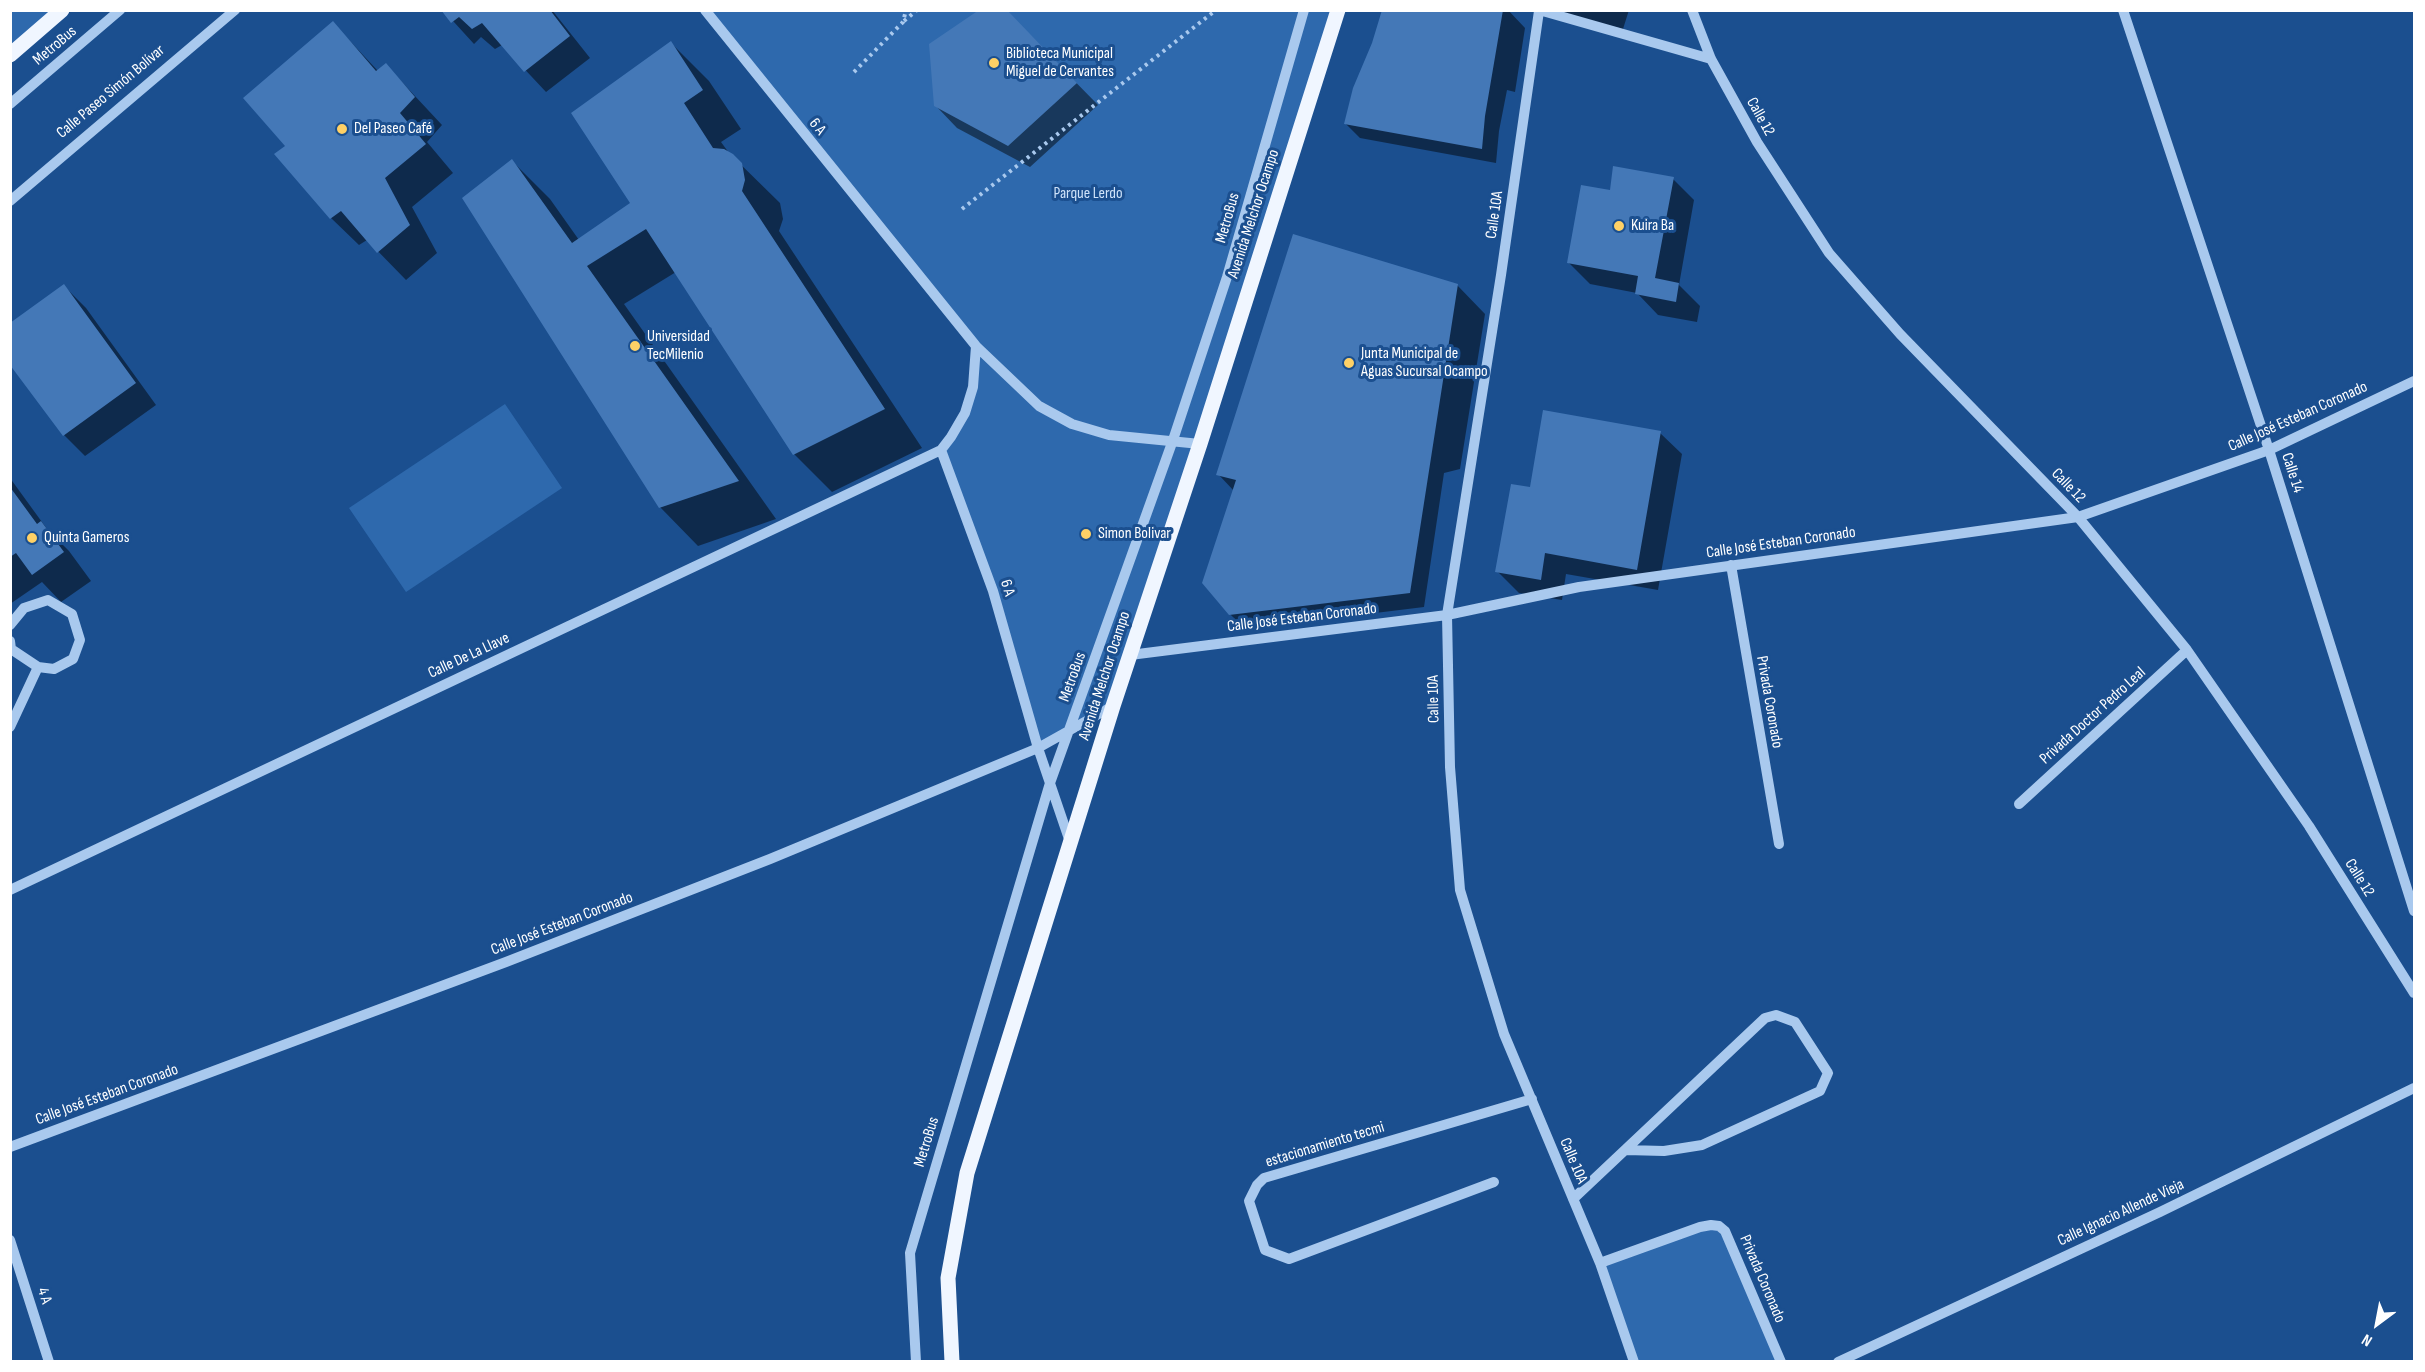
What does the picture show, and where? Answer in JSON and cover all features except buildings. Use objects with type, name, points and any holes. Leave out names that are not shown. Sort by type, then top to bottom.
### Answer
[{"type":"main road","points":[[10,55],[62,10]]},
{"type":"main road","name":"Avenida Melchor Ocampo","points":[[952,1362],[948,1278],[967,1173],[1113,706],[1200,444],[1338,10]]},
{"type":"street","name":"MetroBus","points":[[10,104],[120,10]]},
{"type":"street","name":"Calle Paseo Simón Bolívar","points":[[10,201],[235,10]]},
{"type":"street","name":"6 A","points":[[705,10],[976,346],[1039,406],[1072,424],[1109,435],[1200,444]]},
{"type":"street","name":"MetroBus","points":[[916,1362],[910,1253],[1050,783],[1173,440],[1227,277],[1304,10]]},
{"type":"street","name":"Calle 12","points":[[1692,10],[1711,59],[1757,142],[1830,253],[1900,334],[2078,517],[2187,650],[2309,826],[2415,993]]},
{"type":"street","name":"Calle 14","points":[[2123,10],[2269,450],[2415,911]]},
{"type":"street","points":[[1539,11],[1711,59]]},
{"type":"street","name":"Calle 10A","points":[[1539,11],[1503,264],[1447,615],[1450,768],[1460,890],[1504,1034],[1600,1263],[1634,1362]]},
{"type":"street","points":[[940,450],[951,437],[965,413],[973,387],[976,346]]},
{"type":"street","name":"Calle José Esteban Coronado","points":[[1130,655],[1447,615],[1579,587],[2078,517],[2269,450],[2415,381]]},
{"type":"street","name":"6 A","points":[[940,450],[993,591],[1038,748],[1071,844]]},
{"type":"street","name":"Calle De La Llave","points":[[10,890],[940,450]]},
{"type":"street","name":"Privada Coronado","points":[[1731,565],[1779,844]]},
{"type":"street","points":[[10,625],[24,608],[48,600],[72,614],[80,640],[73,659],[54,669],[38,667],[11,649],[10,641]]},
{"type":"street","name":"Privada Doctor Pedro Leal","points":[[2019,804],[2187,650]]},
{"type":"street","points":[[10,727],[38,667]]},
{"type":"street","name":"Calle José Esteban Coronado","points":[[10,1147],[506,962],[770,859],[1038,748],[1113,706]]},
{"type":"street","points":[[1573,1199],[1765,1018],[1776,1014],[1795,1022],[1828,1073],[1826,1082],[1820,1091],[1702,1145],[1664,1151],[1626,1150]]},
{"type":"street","name":"Calle Ignacio Allende Vieja","points":[[1838,1362],[2160,1212],[2415,1088]]},
{"type":"street","name":"estacionamiento tecmi","points":[[1494,1182],[1289,1259],[1265,1250],[1249,1201],[1257,1185],[1264,1178],[1532,1099]]},
{"type":"street","name":"Privada Coronado","points":[[1600,1263],[1700,1227],[1719,1226],[1725,1231],[1781,1362]]},
{"type":"street","name":"4 A","points":[[10,1240],[49,1362]]},
{"type":"path","points":[[903,22],[906,10]]},
{"type":"path","points":[[855,72],[917,10]]},
{"type":"path","points":[[962,209],[1216,10]]},
{"type":"green space","points":[[11,11],[62,11],[11,55]]},
{"type":"green space","name":"Parque Lerdo","points":[[701,11],[1338,11],[1113,706],[1038,748],[993,591],[941,450],[973,387],[976,346]]},
{"type":"green space","points":[[505,404],[562,488],[406,592],[349,508]]},
{"type":"green space","points":[[1717,1225],[1781,1361],[1634,1361],[1600,1263]]},
{"type":"place","name":"Biblioteca Municipal Miguel de Cervantes","points":[[994,63]]},
{"type":"place","name":"Del Paseo Café","points":[[342,129]]},
{"type":"place","name":"Kuira Ba","points":[[1619,226]]},
{"type":"place","name":"Universidad TecMilenio","points":[[635,346]]},
{"type":"place","name":"Junta Municipal de Aguas Sucursal Ocampo","points":[[1349,363]]},
{"type":"place","name":"Simon Bolivar","points":[[1086,534]]},
{"type":"place","name":"Quinta Gameros","points":[[32,538]]}]
